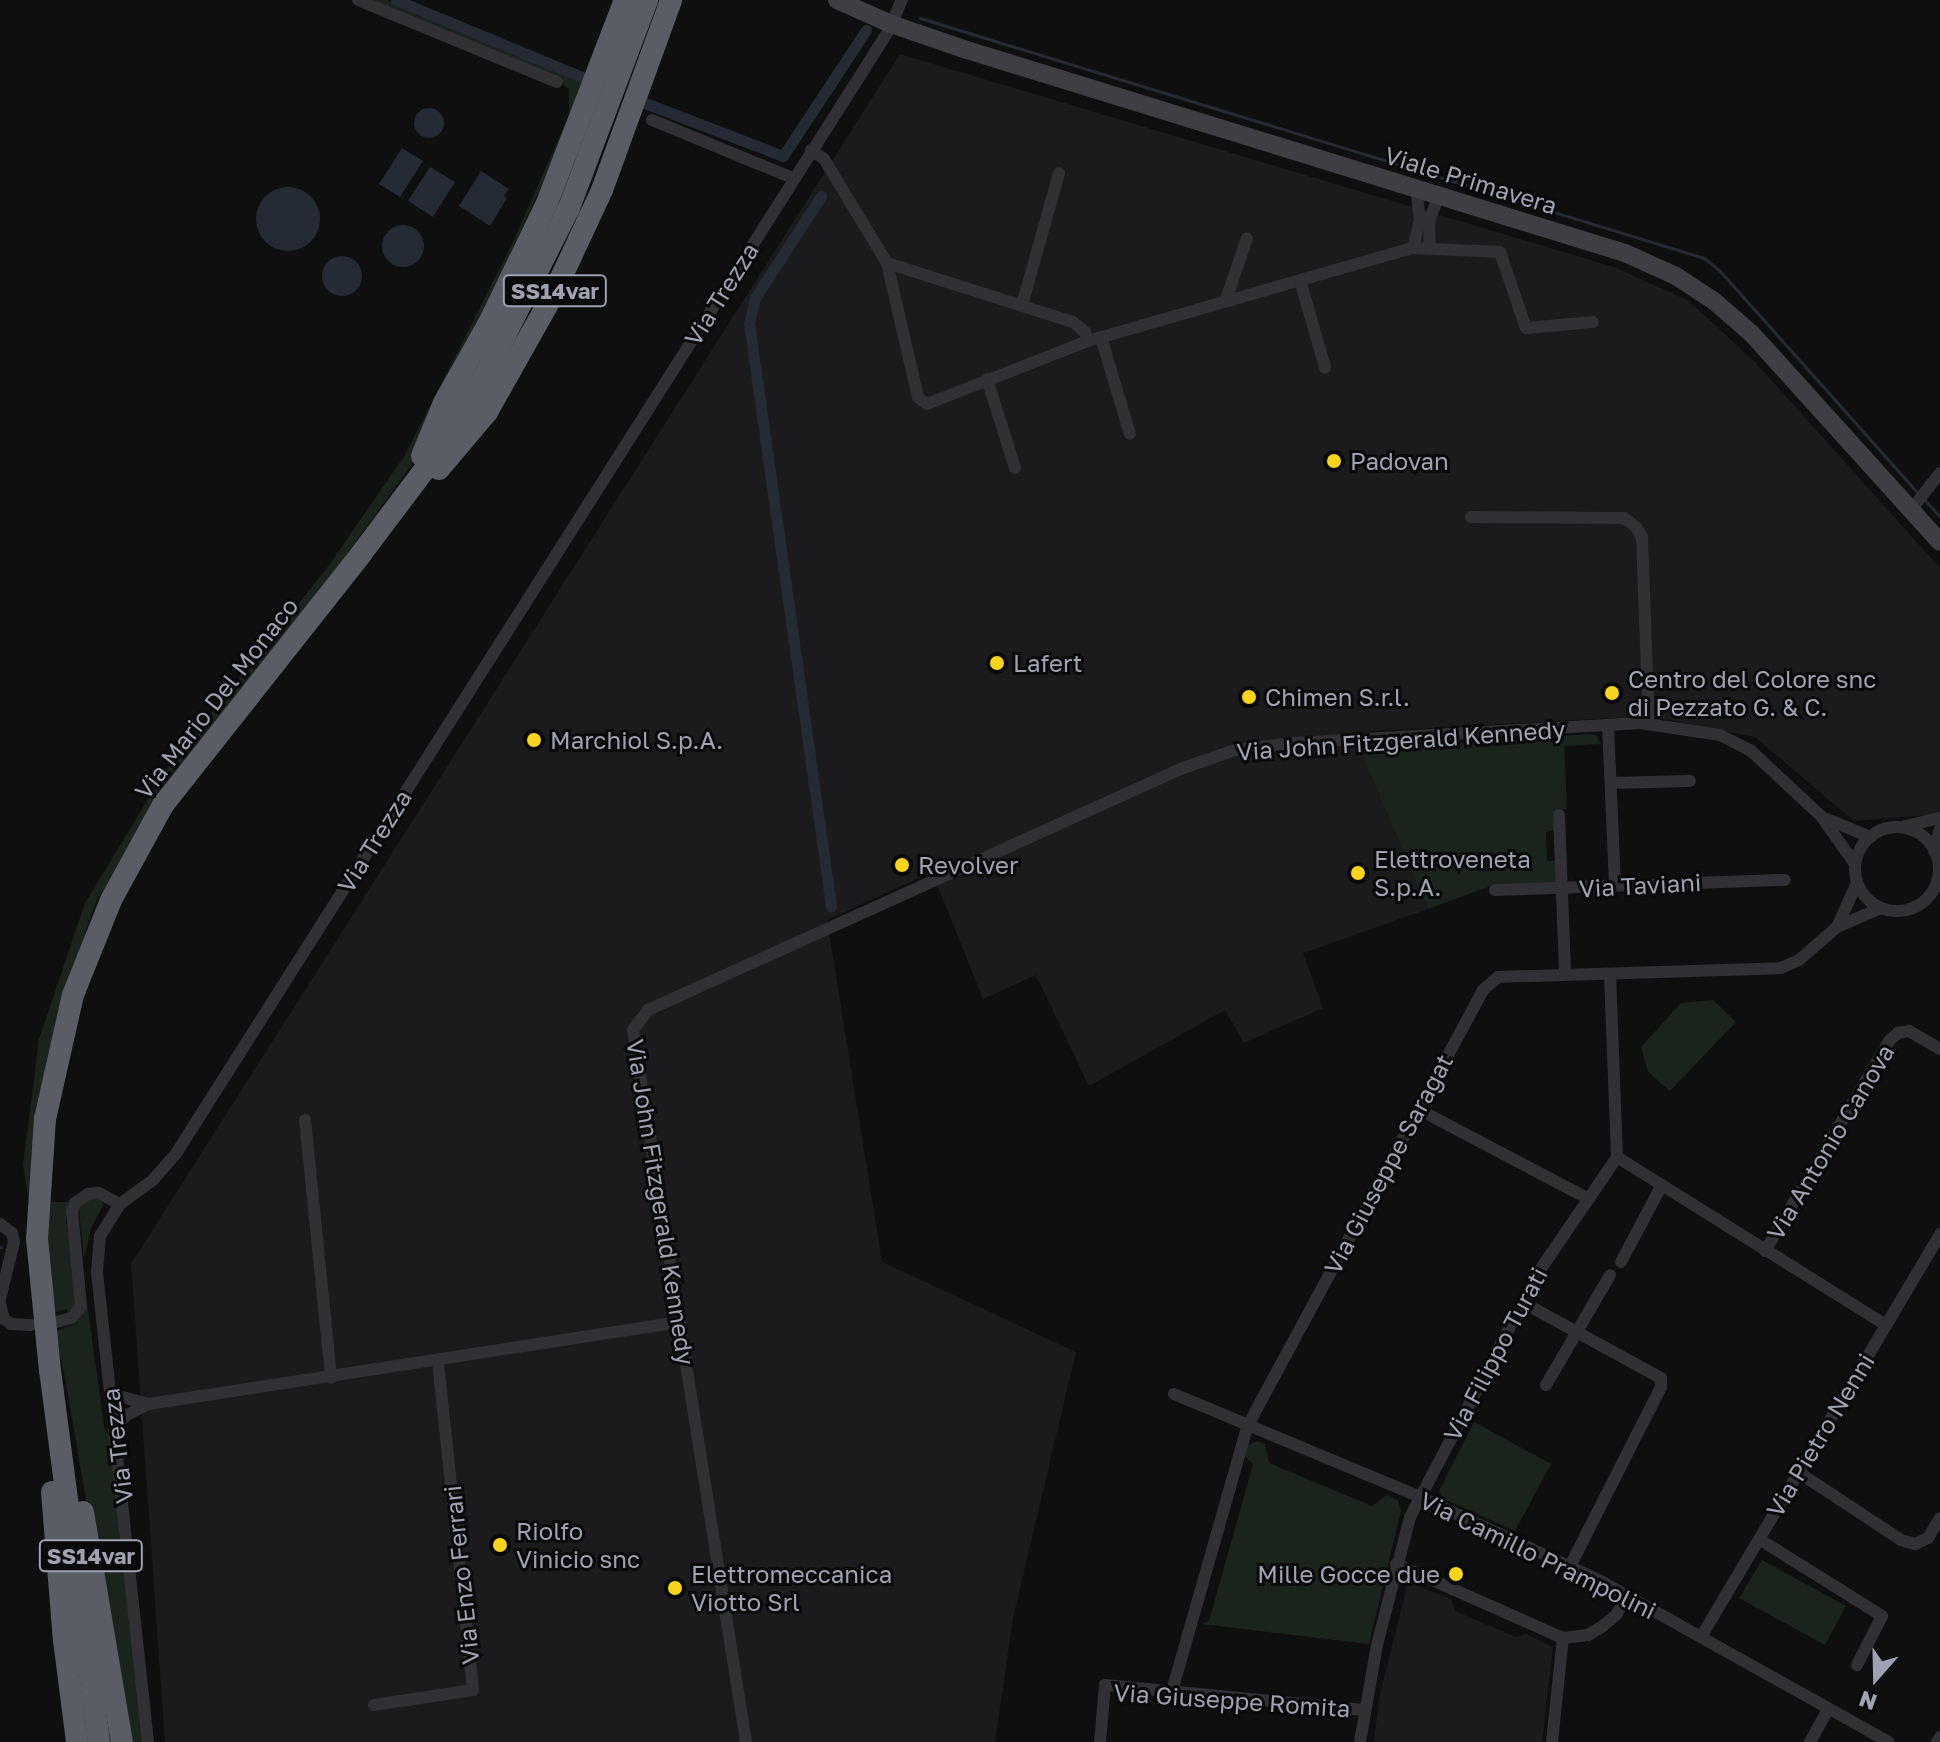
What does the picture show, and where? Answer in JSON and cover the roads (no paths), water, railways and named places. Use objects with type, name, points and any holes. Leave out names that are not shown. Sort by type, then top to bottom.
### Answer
[{"type":"highway","name":"SS14var","points":[[370,542],[418,464],[444,403],[517,267],[559,176],[625,0]]},
{"type":"highway","points":[[370,542],[428,465],[485,375],[569,208],[647,0]]},
{"type":"highway","name":"SS14var","points":[[370,542],[470,434],[523,352],[602,190],[671,0]]},
{"type":"highway","name":"Via Mario Del Monaco","points":[[99,1742],[50,1371],[38,1249],[41,1151],[57,1052],[85,961],[127,866],[170,795],[370,542]]},
{"type":"highway","name":"SS14var","points":[[50,1371],[47,1414],[58,1567],[77,1742]]},
{"type":"highway","name":"SS14var","points":[[50,1371],[80,1494],[122,1742]]},
{"type":"main road","name":"Viale Primavera","points":[[837,0],[891,24],[1625,253],[1676,276],[1714,301],[1752,334],[1914,508],[1940,542]]},
{"type":"street","points":[[358,0],[557,82]]},
{"type":"street","name":"Via Trezza","points":[[148,1742],[96,1250],[103,1227],[120,1204],[153,1180],[177,1152],[891,24],[902,0]]},
{"type":"street","points":[[652,120],[793,178]]},
{"type":"street","points":[[811,150],[824,159],[887,263],[918,397],[927,404],[1094,339],[1413,248],[1500,252],[1526,328],[1593,322]]},
{"type":"street","points":[[1022,305],[1059,173]]},
{"type":"street","points":[[1413,248],[1420,220],[1416,187]]},
{"type":"street","points":[[1430,249],[1429,221],[1439,195]]},
{"type":"street","points":[[1226,300],[1247,238]]},
{"type":"street","points":[[887,263],[1073,322],[1094,339],[1130,434]]},
{"type":"street","points":[[1300,280],[1325,367]]},
{"type":"street","points":[[987,379],[1015,468]]},
{"type":"street","points":[[1914,508],[1940,473]]},
{"type":"street","points":[[1471,517],[1624,518],[1636,527],[1642,537],[1649,724]]},
{"type":"street","name":"Via John Fitzgerald Kennedy","points":[[746,1742],[633,1030],[648,1010],[1183,768],[1235,750],[1608,725],[1649,724],[1720,735],[1750,750],[1821,816],[1855,864],[1857,883]]},
{"type":"street","points":[[1608,725],[1615,885]]},
{"type":"street","points":[[1611,783],[1690,781]]},
{"type":"street","points":[[1559,815],[1565,974]]},
{"type":"street","name":"Via John Fitzgerald Kennedy","points":[[1821,816],[1870,837]]},
{"type":"street","points":[[1855,864],[1870,837],[1882,830],[1940,818]]},
{"type":"street","points":[[1899,827],[1920,834],[1934,851]]},
{"type":"street","points":[[1857,883],[1868,900],[1881,908],[1905,910],[1927,898],[1938,875],[1934,851],[1940,829]]},
{"type":"street","name":"Via Taviani","points":[[1495,890],[1785,880]]},
{"type":"street","name":"Via Giuseppe Saragat","points":[[1837,927],[1857,883]]},
{"type":"street","name":"Via Giuseppe Saragat","points":[[1172,1691],[1248,1425],[1483,990],[1498,977],[1781,968],[1799,960],[1837,927],[1881,908]]},
{"type":"street","points":[[1610,975],[1617,1157],[1886,1325]]},
{"type":"street","name":"Via Antonio Canova","points":[[1765,1251],[1890,1040],[1898,1033],[1909,1031],[1940,1049]]},
{"type":"street","points":[[1418,1109],[1589,1199]]},
{"type":"street","points":[[305,1120],[331,1378]]},
{"type":"street","name":"Via Filippo Turati","points":[[1360,1742],[1364,1710],[1396,1564],[1420,1497],[1522,1302],[1617,1157]]},
{"type":"street","points":[[1621,1262],[1662,1185]]},
{"type":"street","points":[[56,1322],[72,1318],[81,1306],[72,1211],[75,1203],[88,1194],[99,1193],[120,1204]]},
{"type":"street","points":[[0,1224],[12,1233],[14,1242],[0,1302],[4,1319],[11,1324],[31,1325]]},
{"type":"street","name":"Via Pietro Nenni","points":[[1701,1637],[1940,1234]]},
{"type":"street","points":[[1546,1385],[1610,1275]]},
{"type":"street","points":[[1522,1302],[1661,1378],[1661,1387],[1570,1566]]},
{"type":"street","points":[[116,1430],[121,1420],[149,1404],[680,1322]]},
{"type":"street","name":"Via Enzo Ferrari","points":[[374,1705],[473,1690],[438,1361]]},
{"type":"street","name":"Via Camillo Prampolini","points":[[1174,1394],[1420,1497],[1570,1566],[1889,1742]]},
{"type":"street","points":[[112,1400],[128,1398],[149,1404]]},
{"type":"street","points":[[112,1400],[136,1410]]},
{"type":"street","points":[[1798,1472],[1901,1540],[1915,1544],[1928,1538],[1940,1518]]},
{"type":"street","points":[[1759,1539],[1882,1616],[1857,1665]]},
{"type":"street","points":[[1396,1564],[1563,1638],[1588,1635],[1603,1626],[1616,1615],[1628,1596]]},
{"type":"street","points":[[1552,1742],[1563,1638]]},
{"type":"street","name":"Via Giuseppe Romita","points":[[1100,1742],[1105,1685],[1364,1710]]},
{"type":"street","points":[[1810,1742],[1828,1709]]},
{"type":"waterway","points":[[396,0],[582,77]]},
{"type":"waterway","points":[[920,18],[1704,258],[1720,271],[1919,494]]},
{"type":"waterway","points":[[645,103],[783,156],[866,30]]},
{"type":"waterway","points":[[821,196],[755,298],[749,323],[831,906]]},
{"type":"waterway","points":[[1924,499],[1940,517]]},
{"type":"place","name":"Padovan","points":[[1334,461]]},
{"type":"place","name":"Lafert","points":[[997,663]]},
{"type":"place","name":"Centro del Colore snc di Pezzato G. & C.","points":[[1612,693]]},
{"type":"place","name":"Chimen S.r.l.","points":[[1249,697]]},
{"type":"place","name":"Marchiol S.p.A.","points":[[534,740]]},
{"type":"place","name":"Revolver","points":[[902,865]]},
{"type":"place","name":"Elettroveneta S.p.A.","points":[[1358,873]]},
{"type":"place","name":"Riolfo Vinicio snc","points":[[500,1545]]},
{"type":"place","name":"Mille Gocce due","points":[[1456,1574]]},
{"type":"place","name":"Elettromeccanica Viotto Srl","points":[[675,1588]]}]
